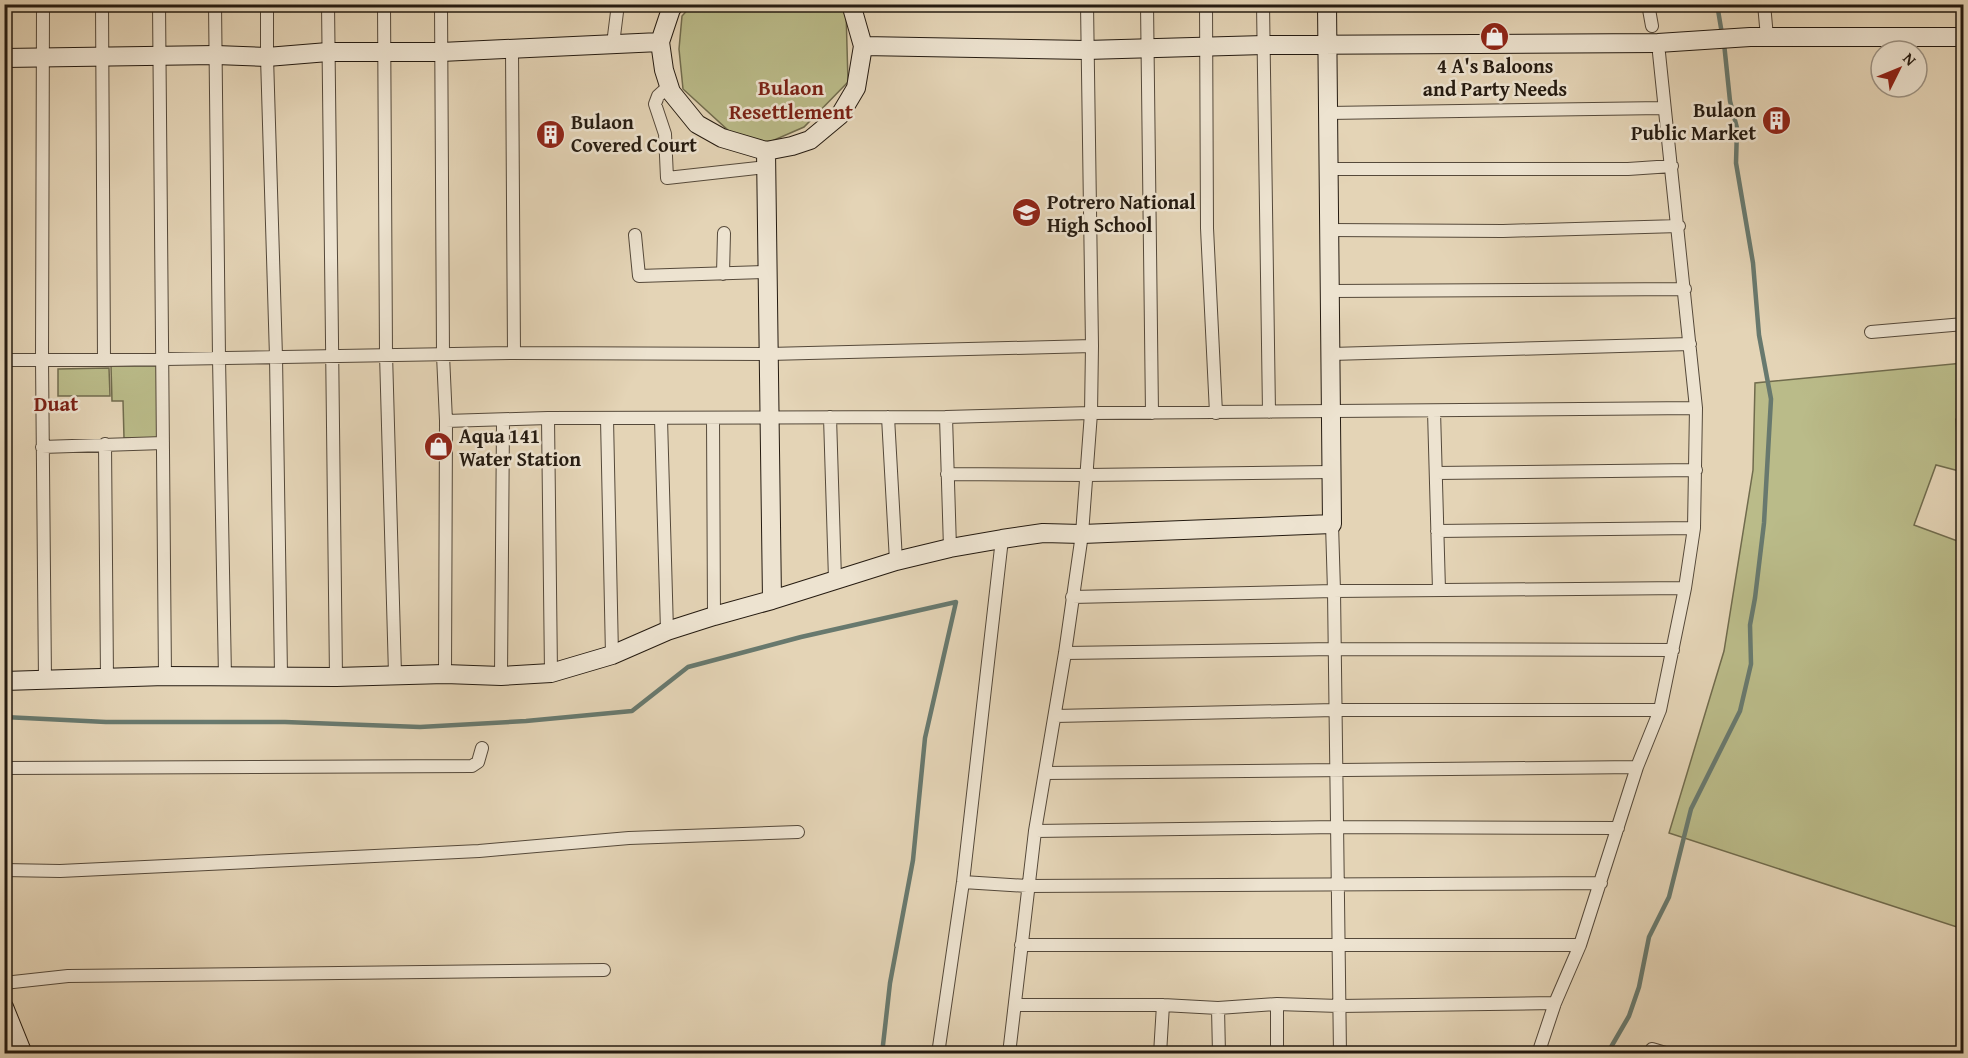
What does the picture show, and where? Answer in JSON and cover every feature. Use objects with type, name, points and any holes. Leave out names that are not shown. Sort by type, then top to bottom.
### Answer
[{"type":"street","points":[[43,4],[42,447],[45,681]]},
{"type":"street","points":[[102,4],[105,360]]},
{"type":"street","points":[[159,4],[165,676]]},
{"type":"street","points":[[215,4],[225,677]]},
{"type":"street","points":[[267,4],[281,675]]},
{"type":"street","points":[[328,4],[336,677]]},
{"type":"street","points":[[384,4],[386,354],[395,674]]},
{"type":"street","points":[[441,4],[443,355],[446,421],[445,674]]},
{"type":"street","points":[[613,44],[618,4]]},
{"type":"street","points":[[675,4],[671,9],[660,42],[664,70],[671,92],[697,124],[766,159]]},
{"type":"street","points":[[669,86],[658,96],[655,104],[664,134],[667,178],[766,159],[810,140],[840,115],[856,88],[862,46],[851,4]]},
{"type":"street","points":[[1009,1053],[1027,886],[1082,534],[1091,413],[1087,4]]},
{"type":"street","points":[[1147,4],[1152,413]]},
{"type":"street","points":[[1206,4],[1207,228],[1216,413]]},
{"type":"street","points":[[1263,4],[1269,412]]},
{"type":"street","points":[[1327,4],[1340,1053]]},
{"type":"street","points":[[1648,4],[1652,26]]},
{"type":"street","points":[[1759,37],[1764,4]]},
{"type":"street","points":[[862,46],[1086,50],[1264,45],[1658,43],[1759,37],[1964,37]]},
{"type":"street","points":[[4,58],[160,55],[267,57],[328,52],[512,50],[660,42]]},
{"type":"street","points":[[512,50],[514,353]]},
{"type":"street","points":[[1538,1053],[1580,945],[1637,767],[1660,710],[1685,588],[1694,528],[1696,408],[1659,53]]},
{"type":"street","points":[[1328,113],[1663,108]]},
{"type":"street","points":[[766,159],[772,600]]},
{"type":"street","points":[[1329,169],[1628,169],[1672,166]]},
{"type":"street","points":[[1329,230],[1503,231],[1678,226]]},
{"type":"street","points":[[723,274],[724,233]]},
{"type":"street","points":[[635,235],[639,276],[767,272]]},
{"type":"street","points":[[1330,291],[1685,289]]},
{"type":"street","points":[[1871,332],[1964,324]]},
{"type":"street","points":[[1331,354],[1690,344]]},
{"type":"street","points":[[4,360],[386,354],[770,354],[1092,346]]},
{"type":"street","points":[[446,421],[548,418],[945,417],[1091,413],[1696,408]]},
{"type":"street","points":[[1434,411],[1439,590]]},
{"type":"street","points":[[830,417],[835,579]]},
{"type":"street","points":[[888,417],[896,561]]},
{"type":"street","points":[[945,417],[950,548]]},
{"type":"street","points":[[548,418],[551,673]]},
{"type":"street","points":[[713,418],[714,615]]},
{"type":"street","points":[[608,419],[612,655]]},
{"type":"street","points":[[661,419],[667,632]]},
{"type":"street","points":[[501,676],[503,421]]},
{"type":"street","points":[[42,447],[163,443]]},
{"type":"street","points":[[105,444],[107,679]]},
{"type":"street","points":[[1436,472],[1696,470]]},
{"type":"street","points":[[947,474],[1086,476],[1332,472]]},
{"type":"street","points":[[4,681],[165,676],[336,677],[445,674],[501,676],[551,673],[612,655],[714,615],[772,600],[896,561],[950,548],[1043,533],[1082,534],[1332,524]]},
{"type":"street","points":[[1437,531],[1694,528]]},
{"type":"street","points":[[939,1053],[963,882],[1002,539]]},
{"type":"street","points":[[1072,597],[1334,591],[1685,588]]},
{"type":"street","points":[[1065,653],[1672,650]]},
{"type":"street","points":[[1055,716],[1335,710],[1660,710]]},
{"type":"street","points":[[4,768],[472,766],[478,762],[482,748]]},
{"type":"street","points":[[1045,773],[1637,767]]},
{"type":"street","points":[[1035,831],[1337,827],[1618,828]]},
{"type":"street","points":[[4,870],[60,871],[479,851],[629,838],[798,832]]},
{"type":"street","points":[[963,882],[1027,886],[1601,883]]},
{"type":"street","points":[[1021,945],[1580,945]]},
{"type":"street","points":[[4,983],[68,976],[604,970]]},
{"type":"street","points":[[1015,1005],[1163,1005],[1218,1008],[1277,1004],[1339,1006],[1556,1003]]},
{"type":"street","points":[[1277,1004],[1277,1053]]},
{"type":"street","points":[[1160,1053],[1163,1005]]},
{"type":"street","points":[[4,1007],[22,1053]]},
{"type":"street","points":[[1218,1008],[1220,1053]]},
{"type":"street","points":[[1652,1049],[1668,1053]]},
{"type":"green space","points":[[692,5],[839,5],[846,11],[848,82],[804,127],[772,141],[752,142],[729,131],[683,89],[679,49],[682,16]]},
{"type":"green space","points":[[1963,363],[1963,417],[1956,419],[1959,471],[1936,465],[1914,525],[1963,543],[1963,929],[1669,833],[1724,651],[1753,470],[1755,383]]},
{"type":"green space","points":[[111,366],[158,366],[159,438],[124,438],[123,401],[112,401]]},
{"type":"green space","points":[[109,368],[110,396],[58,396],[58,369]]},
{"type":"waterway","points":[[1717,4],[1722,34]]},
{"type":"waterway","points":[[1607,1054],[1629,1016],[1639,987],[1649,937],[1669,897],[1691,809],[1740,711],[1751,664],[1750,625],[1764,523],[1771,399],[1759,335],[1753,263],[1736,163],[1737,128],[1730,101],[1724,43]]},
{"type":"waterway","points":[[4,717],[106,722],[285,722],[420,727],[526,721],[632,711],[688,667],[801,637],[956,602],[925,738],[913,860],[890,983],[882,1054]]},
{"type":"place","name":"4 A's Baloons and Party Needs","points":[[1495,36]]},
{"type":"place","name":"Bulaon Public Market","points":[[1777,121]]},
{"type":"place","name":"Bulaon Covered Court","points":[[550,134]]},
{"type":"place","name":"Potrero National High School","points":[[1026,213]]},
{"type":"place","name":"Aqua 141 Water Station","points":[[438,447]]},
{"type":"district","name":"Bulaon Resettlement","points":[[791,100]]},
{"type":"district","name":"Duat","points":[[56,404]]}]
